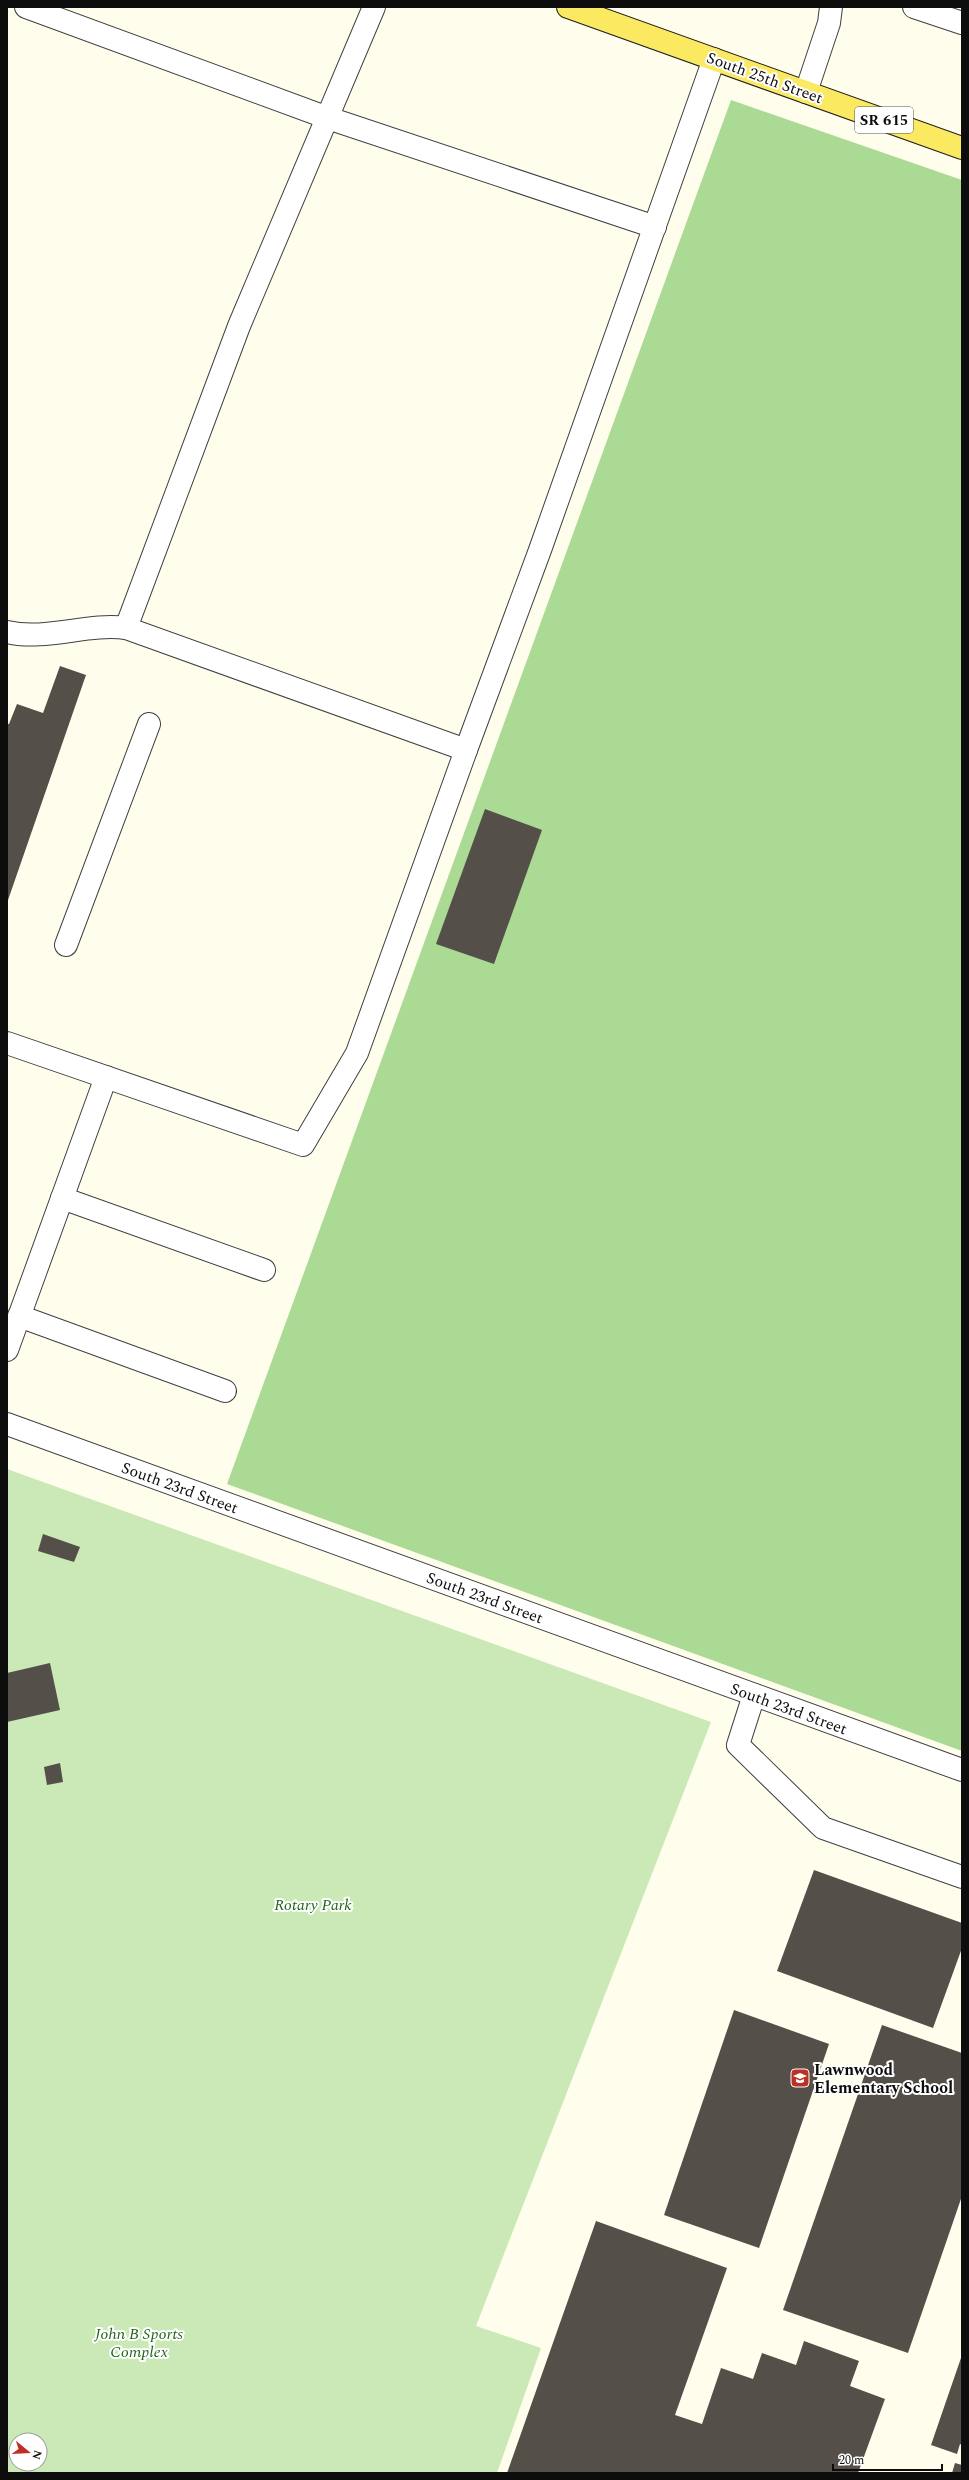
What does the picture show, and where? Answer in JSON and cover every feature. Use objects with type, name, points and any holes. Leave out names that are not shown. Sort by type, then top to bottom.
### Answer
[{"type":"main road","name":"South 25th Street","points":[[568,7],[962,148]]},
{"type":"street","points":[[26,7],[328,118],[655,227]]},
{"type":"street","points":[[126,628],[240,326],[374,7]]},
{"type":"street","points":[[806,92],[829,23],[831,7]]},
{"type":"street","points":[[914,7],[962,23]]},
{"type":"street","points":[[7,1043],[303,1144],[357,1053],[655,227],[714,59]]},
{"type":"street","points":[[7,632],[26,635],[110,626],[126,628],[466,750]]},
{"type":"street","points":[[66,945],[149,724]]},
{"type":"street","points":[[7,1350],[106,1077]]},
{"type":"street","points":[[62,1198],[264,1270]]},
{"type":"street","points":[[19,1316],[225,1391]]},
{"type":"street","name":"South 23rd Street","points":[[7,1424],[962,1770]]},
{"type":"street","points":[[754,1695],[738,1745],[823,1828],[962,1877]]},
{"type":"green space","points":[[731,100],[962,180],[962,1751],[227,1484]]},
{"type":"green space","name":"Rotary Park","points":[[7,1469],[711,1722],[476,2326],[541,2348],[497,2473],[7,2473]]},
{"type":"building","points":[[60,666],[86,675],[7,903],[7,724],[9,724],[17,704],[43,713]]},
{"type":"building","points":[[485,809],[542,830],[494,964],[436,944]]},
{"type":"building","points":[[43,1534],[80,1547],[74,1562],[38,1551]]},
{"type":"building","points":[[50,1663],[60,1710],[7,1722],[7,1673]]},
{"type":"building","points":[[60,1763],[63,1782],[47,1785],[44,1767]]},
{"type":"building","points":[[814,1870],[962,1923],[962,1948],[933,2028],[777,1971]]},
{"type":"building","points":[[734,2010],[829,2044],[759,2248],[664,2215]]},
{"type":"building","points":[[882,2025],[962,2053],[962,2196],[908,2353],[783,2310]]},
{"type":"building","points":[[596,2221],[727,2268],[675,2415],[702,2424],[721,2368],[753,2379],[762,2353],[796,2365],[804,2341],[859,2361],[850,2386],[885,2399],[858,2473],[507,2473]]},
{"type":"building","points":[[962,2355],[962,2445],[960,2444],[957,2454],[931,2445]]},
{"type":"building","points":[[955,2463],[962,2465],[962,2473],[952,2473]]},
{"type":"place","name":"Lawnwood Elementary School","points":[[800,2078]]},
{"type":"park label","name":"John B Sports Complex","points":[[139,2342]]}]
